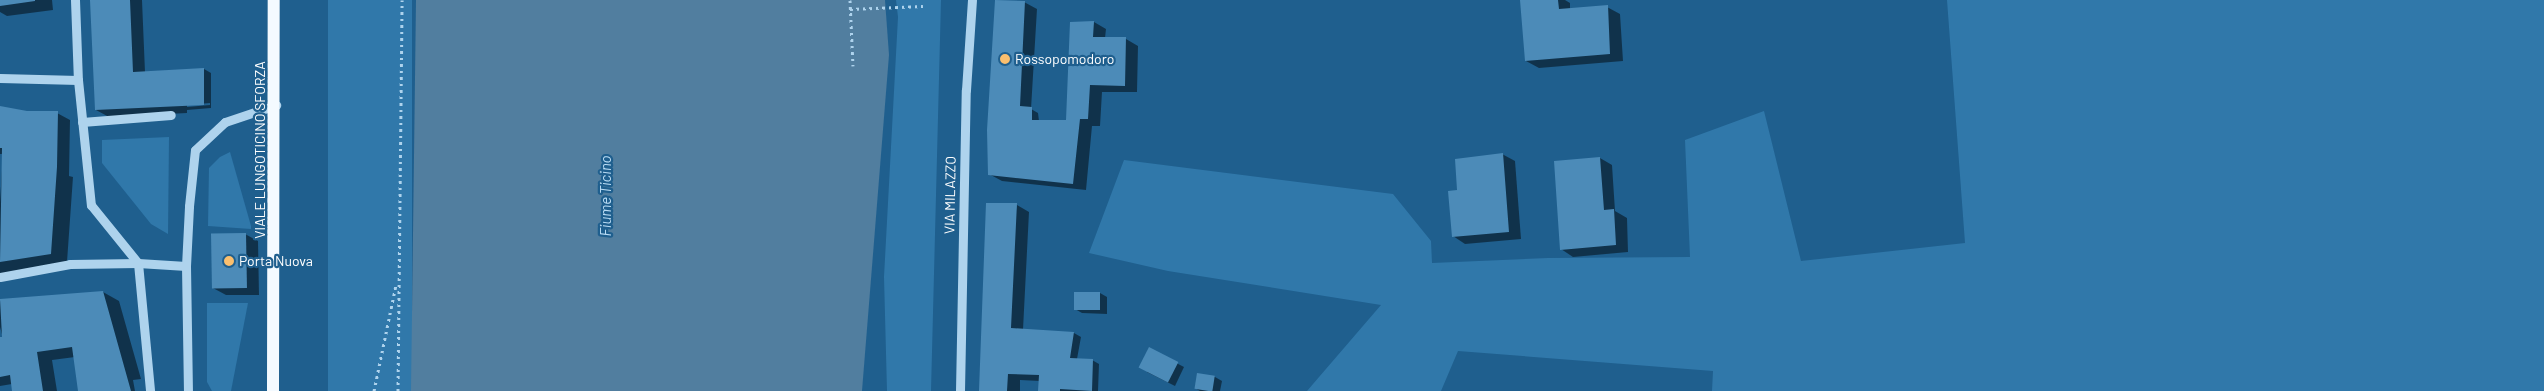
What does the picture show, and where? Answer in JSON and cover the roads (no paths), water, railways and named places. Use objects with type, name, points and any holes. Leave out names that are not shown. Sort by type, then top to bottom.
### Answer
[{"type":"main road","name":"VIALE LUNGOTICINO SFORZA","points":[[273,391],[276,105],[274,0]]},
{"type":"street","points":[[75,0],[78,80],[91,205],[138,263],[150,391]]},
{"type":"street","name":"VIA MILAZZO","points":[[960,391],[966,90],[972,0]]},
{"type":"street","points":[[0,78],[78,80]]},
{"type":"street","points":[[188,391],[186,266],[189,206],[195,150],[226,122],[276,105]]},
{"type":"street","points":[[82,122],[171,115]]},
{"type":"street","points":[[0,277],[70,264],[138,263],[186,266]]},
{"type":"water","name":"Fiume Ticino","points":[[416,0],[885,0],[889,55],[862,391],[411,391]]},
{"type":"place","name":"Rossopomodoro","points":[[1005,59]]},
{"type":"place","name":"Porta Nuova","points":[[229,261]]}]
